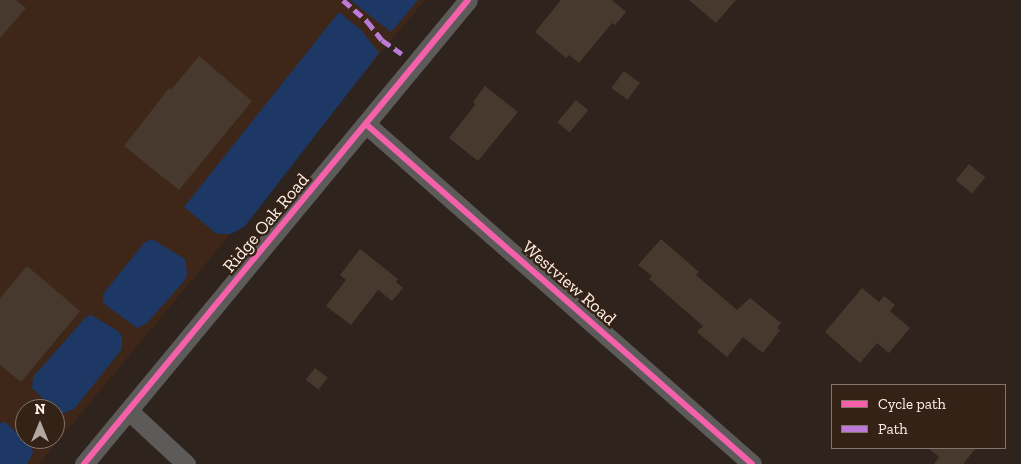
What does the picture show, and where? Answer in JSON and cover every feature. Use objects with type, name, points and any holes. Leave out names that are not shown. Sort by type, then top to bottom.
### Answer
[{"type":"street","name":"Ridge Oak Road","points":[[84,464],[367,125],[468,0]]},
{"type":"street","name":"Westview Road","points":[[367,125],[752,464]]},
{"type":"street","points":[[129,411],[186,464]]},
{"type":"shaded area","points":[[0,0],[425,0],[65,433],[65,399],[15,399],[15,449],[51,449],[39,464],[0,464]]},
{"type":"water","points":[[350,0],[418,0],[391,32]]},
{"type":"water","points":[[339,12],[361,30],[379,53],[245,226],[231,234],[217,234],[184,207]]},
{"type":"water","points":[[152,239],[185,259],[187,273],[185,280],[147,323],[137,328],[103,303],[103,294],[144,243]]},
{"type":"water","points":[[91,315],[118,331],[122,336],[122,349],[74,409],[65,412],[65,399],[43,399],[32,388],[33,377],[86,317]]},
{"type":"water","points":[[5,422],[15,431],[15,449],[32,449],[33,453],[27,464],[0,464],[0,423]]},
{"type":"building","points":[[0,0],[16,0],[26,8],[0,38]]},
{"type":"building","points":[[561,0],[612,0],[626,12],[615,25],[612,23],[579,63],[569,55],[566,58],[535,32]]},
{"type":"building","points":[[689,0],[736,0],[716,23]]},
{"type":"building","points":[[199,56],[252,101],[179,190],[124,146],[169,88],[171,90]]},
{"type":"building","points":[[624,71],[640,83],[627,100],[611,88]]},
{"type":"building","points":[[485,86],[518,112],[478,161],[449,138],[475,105],[473,102]]},
{"type":"building","points":[[576,100],[588,110],[570,132],[557,122]]},
{"type":"building","points":[[969,164],[985,177],[972,194],[956,180]]},
{"type":"building","points":[[661,239],[699,272],[696,275],[737,310],[750,298],[781,323],[777,328],[780,330],[763,353],[743,337],[727,357],[697,332],[703,326],[649,279],[652,276],[638,265]]},
{"type":"building","points":[[360,249],[398,279],[396,282],[403,288],[392,301],[378,290],[351,325],[326,306],[346,280],[340,275]]},
{"type":"building","points":[[27,266],[80,311],[21,382],[0,365],[0,298]]},
{"type":"building","points":[[862,288],[879,302],[884,296],[895,305],[890,311],[910,328],[889,353],[877,343],[860,363],[825,332]]},
{"type":"building","points":[[315,368],[328,378],[318,390],[306,380]]},
{"type":"building","points":[[929,449],[975,449],[963,464],[934,464],[939,457]]},
{"type":"marked path","points":[[343,0],[367,21],[382,40],[402,54]]},
{"type":"cycle path","points":[[84,464],[468,0]]},
{"type":"cycle path","points":[[367,125],[752,464]]}]
